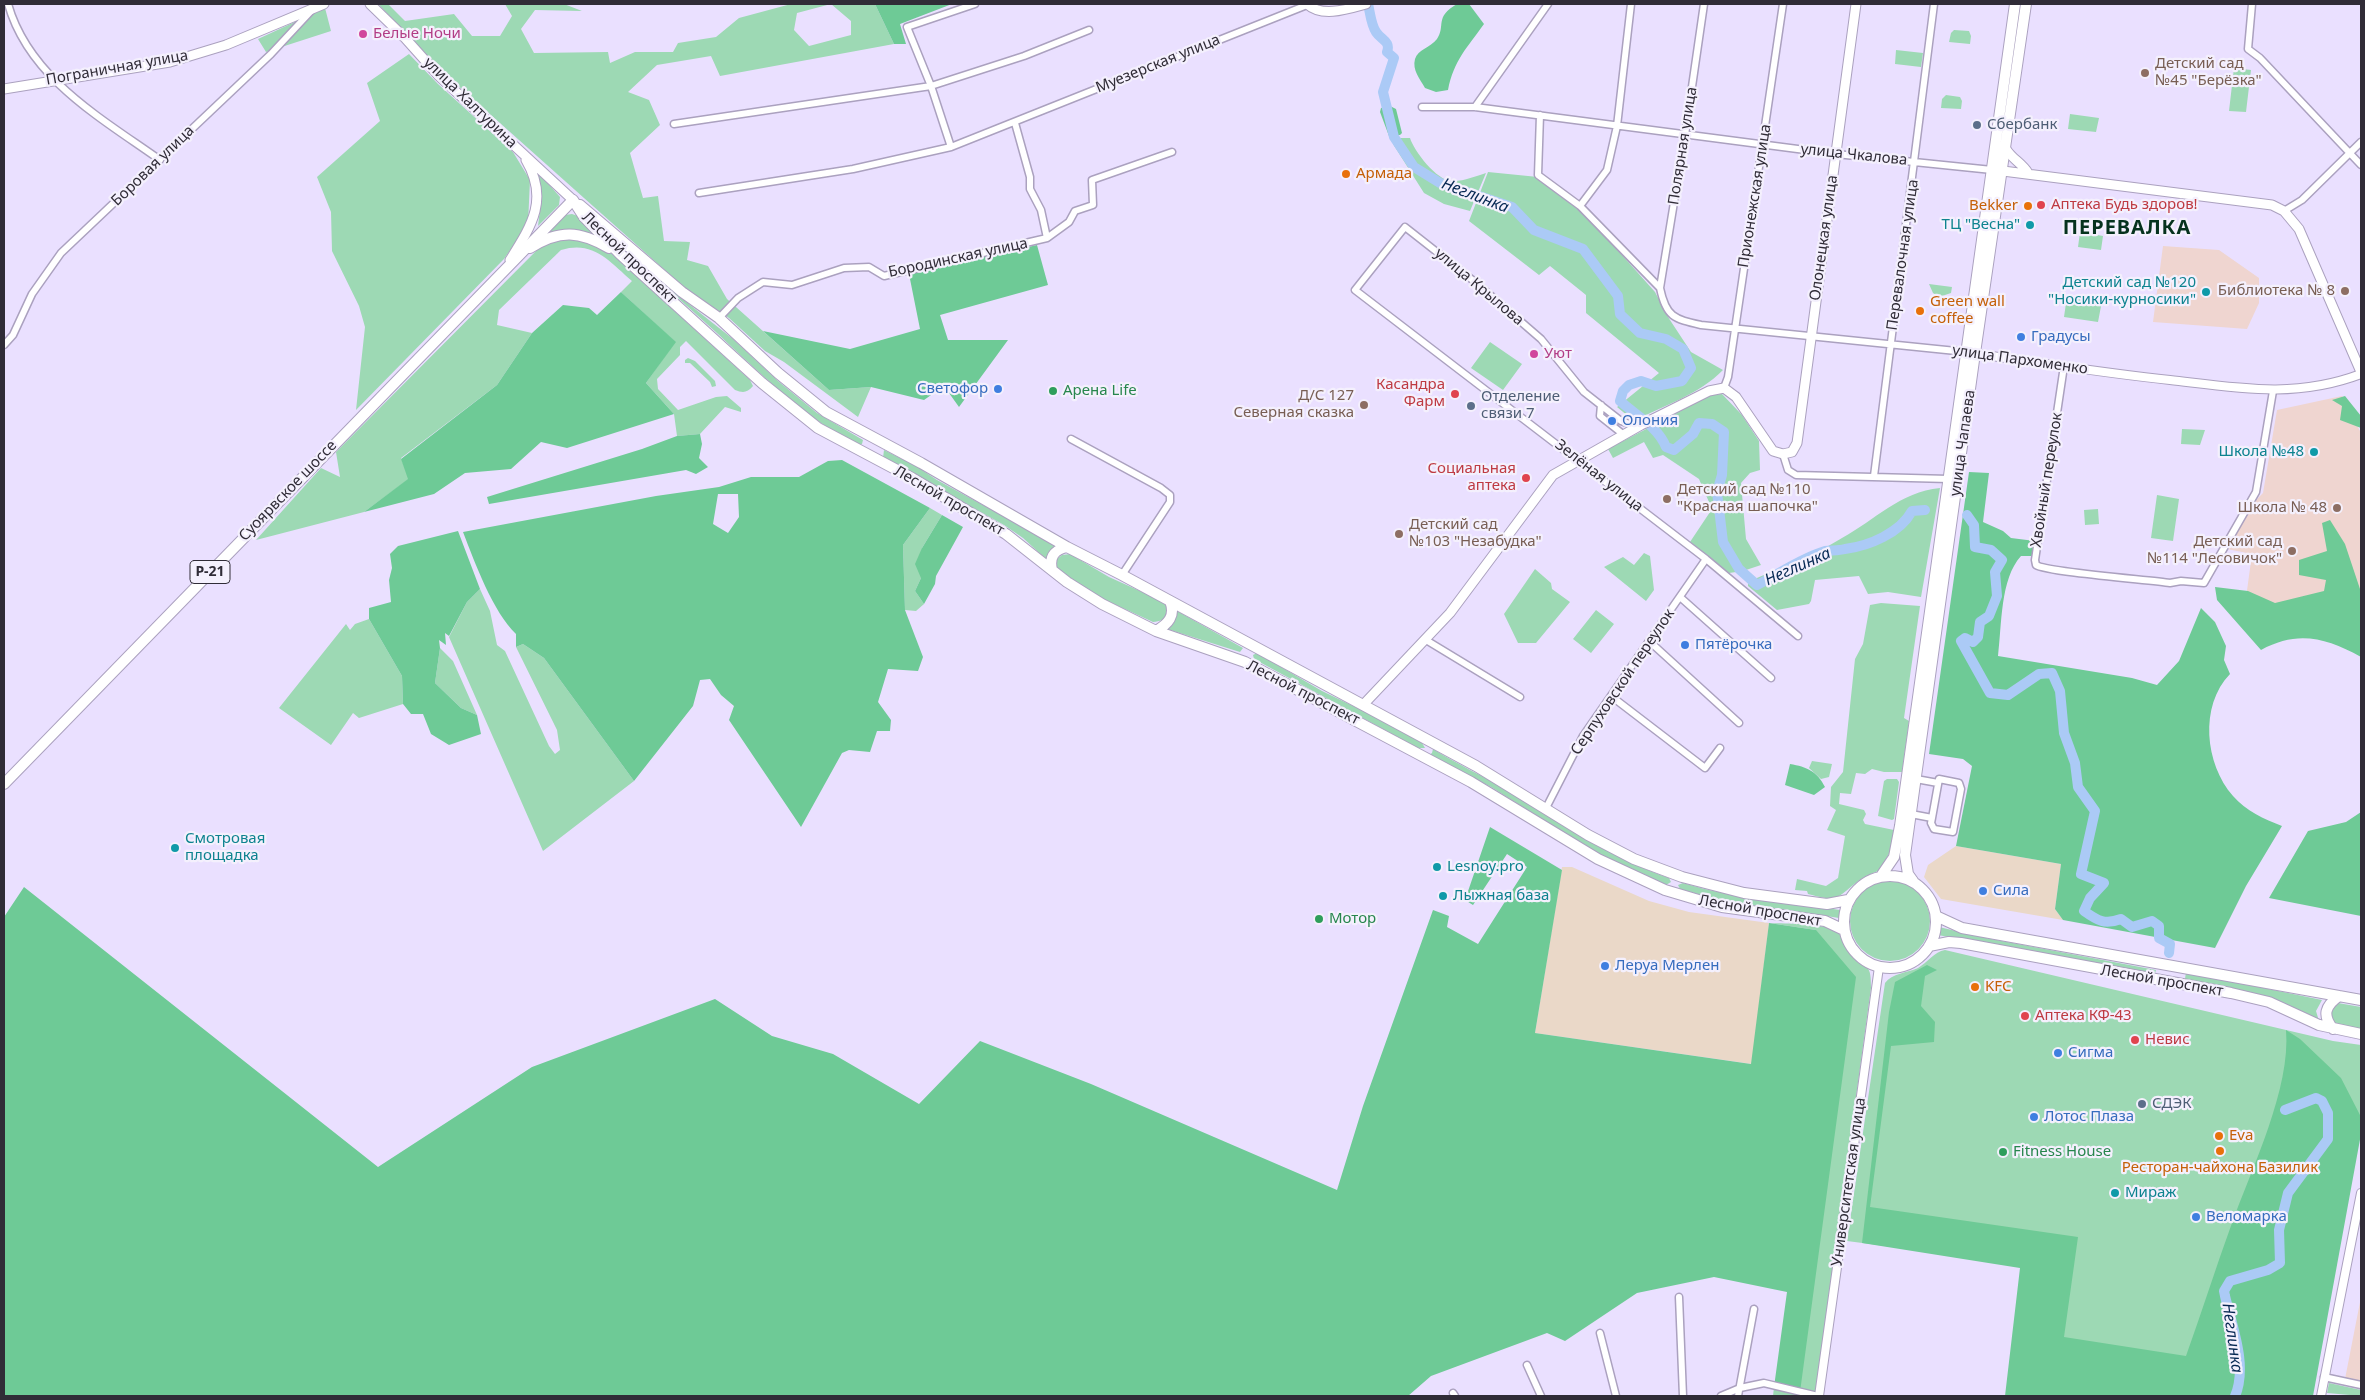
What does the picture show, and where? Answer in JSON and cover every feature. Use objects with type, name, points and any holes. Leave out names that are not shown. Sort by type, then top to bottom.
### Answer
[{"type":"main road","name":"Боровая улица","points":[[313,10],[324,4]]},
{"type":"main road","name":"улица Халтурина","points":[[370,4],[405,38],[439,76],[573,200]]},
{"type":"main road","name":"Муезерская улица","points":[[1307,4],[1318,12],[1364,4]]},
{"type":"main road","name":"Олонецкая улица","points":[[1783,454],[1792,452],[1797,443],[1856,4]]},
{"type":"main road","name":"улица Чапаева","points":[[1913,881],[1908,874],[1905,855],[1992,170],[2015,4]]},
{"type":"main road","name":"улица Чапаева","points":[[1881,876],[1894,857],[1900,826],[1949,479],[2003,170],[2026,4]]},
{"type":"main road","name":"Пограничная улица","points":[[4,89],[170,62],[226,45],[313,10]]},
{"type":"main road","points":[[2006,149],[2028,173]]},
{"type":"main road","points":[[506,267],[532,225],[536,209],[537,187],[533,172],[521,151]]},
{"type":"main road","name":"улица Чкалова","points":[[1992,170],[2259,202],[2272,204],[2284,211]]},
{"type":"main road","name":"Лесной проспект","points":[[573,200],[584,217],[620,254],[788,404],[818,428],[912,478],[1006,534],[1052,570],[1102,604],[1156,631],[1245,662],[1497,796],[1598,859],[1665,890],[1722,906],[1825,921],[1844,930]]},
{"type":"main road","name":"Лесной проспект","points":[[573,200],[682,292],[719,318],[798,391],[826,412],[869,437],[921,463],[1067,548],[1122,575],[1429,741],[1546,808],[1606,845],[1682,878],[1744,893],[1828,904],[1848,900]]},
{"type":"main road","name":"Суоярвское шоссе","points":[[4,784],[573,200]]},
{"type":"main road","points":[[2284,211],[2299,229],[2361,373]]},
{"type":"main road","points":[[506,267],[545,239],[561,234],[576,234],[594,239],[620,254]]},
{"type":"main road","points":[[1363,705],[1426,640],[1479,577],[1553,475],[1578,460],[1639,426],[1709,391],[1724,388],[1736,397],[1773,451],[1783,454]]},
{"type":"main road","points":[[861,452],[866,449],[869,437]]},
{"type":"main road","points":[[877,460],[878,454],[886,445]]},
{"type":"main road","points":[[1052,570],[1050,562],[1053,554],[1059,549],[1067,548]]},
{"type":"main road","points":[[1156,631],[1171,618],[1173,609],[1170,601]]},
{"type":"main road","points":[[1245,662],[1247,652],[1253,646]]},
{"type":"main road","points":[[1422,756],[1428,752],[1429,741]]},
{"type":"main road","points":[[1665,890],[1673,884],[1672,874]]},
{"type":"main road","points":[[1881,876],[1903,877],[1913,881],[1928,895],[1936,916],[1934,936],[1930,946],[1922,955],[1907,964],[1890,968],[1879,967],[1856,954],[1844,930],[1844,915],[1848,900],[1857,889],[1868,881],[1881,876]]},
{"type":"main road","points":[[1678,895],[1676,885],[1682,878]]},
{"type":"main road","name":"Лесной проспект","points":[[1936,916],[1962,928],[2361,1000]]},
{"type":"main road","name":"Лесной проспект","points":[[1930,946],[1949,942],[1961,943],[2264,1001],[2319,1025],[2361,1034]]},
{"type":"main road","points":[[2334,1029],[2327,1021],[2325,1012],[2330,1004],[2339,996]]},
{"type":"street","points":[[8,4],[20,36],[54,80],[92,112],[160,160]]},
{"type":"street","points":[[951,147],[931,86],[907,27],[975,4]]},
{"type":"street","name":"Муезерская улица","points":[[699,193],[853,169],[951,147],[1015,123],[1192,49],[1307,4]]},
{"type":"street","points":[[1475,107],[1548,4]]},
{"type":"street","points":[[1580,206],[1607,170],[1618,126],[1632,4]]},
{"type":"street","name":"Полярная улица","points":[[1660,288],[1704,4]]},
{"type":"street","name":"Прионежская улица","points":[[1724,388],[1728,377],[1736,328],[1783,4]]},
{"type":"street","name":"Перевалочная улица","points":[[1874,476],[1934,4]]},
{"type":"street","points":[[2252,4],[2248,48],[2260,58],[2361,166]]},
{"type":"street","name":"Боровая улица","points":[[4,345],[13,335],[32,294],[61,253],[271,54],[313,10]]},
{"type":"street","points":[[674,124],[931,86],[1024,56],[1089,30]]},
{"type":"street","name":"улица Чкалова","points":[[1422,108],[1475,107],[1836,154],[1992,170]]},
{"type":"street","points":[[1540,115],[1537,172],[1580,206],[1660,288]]},
{"type":"street","points":[[1015,123],[1030,177],[1030,189],[1041,210],[1047,230],[1047,238]]},
{"type":"street","points":[[2284,211],[2302,200],[2361,142]]},
{"type":"street","name":"Бородинская улица","points":[[719,318],[738,298],[763,282],[792,285],[844,268],[869,267],[884,276],[1047,238],[1069,222],[1075,212],[1093,205],[1092,180],[1172,152]]},
{"type":"street","name":"улица Крылова","points":[[1372,304],[1355,290],[1405,227],[1475,282],[1541,340],[1584,392],[1621,421],[1639,426]]},
{"type":"street","name":"улица Пархоменко","points":[[1660,288],[1663,304],[1677,320],[1736,328],[1891,343],[2144,377],[2273,391],[2312,387],[2361,373]]},
{"type":"street","name":"Зелёная улица","points":[[1372,304],[1706,559],[1798,636]]},
{"type":"street","name":"Хвойный переулок","points":[[2064,366],[2035,560],[2040,568],[2065,571],[2170,583],[2181,581],[2204,583],[2256,492],[2273,391]]},
{"type":"street","points":[[1601,405],[1600,416],[1624,435]]},
{"type":"street","points":[[1621,421],[1624,435]]},
{"type":"street","points":[[1071,439],[1162,488],[1170,495],[1170,502],[1122,575]]},
{"type":"street","points":[[1783,454],[1788,470],[1796,475],[1949,479]]},
{"type":"street","name":"Серпуховской переулок","points":[[1546,808],[1583,736],[1706,559]]},
{"type":"street","points":[[1680,597],[1771,678]]},
{"type":"street","points":[[1426,640],[1520,697]]},
{"type":"street","points":[[1649,641],[1739,723]]},
{"type":"street","points":[[1611,696],[1705,768],[1720,748]]},
{"type":"street","points":[[1916,779],[1938,783]]},
{"type":"street","points":[[1939,779],[1959,783],[1961,789],[1953,832],[1934,829],[1930,823],[1932,818],[1939,779]]},
{"type":"street","points":[[1911,814],[1932,818]]},
{"type":"street","name":"Университетская улица","points":[[1819,1396],[1879,967]]},
{"type":"street","points":[[2320,1396],[2361,1193]]},
{"type":"street","points":[[1679,1297],[1683,1396]]},
{"type":"street","points":[[1738,1396],[1754,1309]]},
{"type":"street","points":[[1600,1333],[1616,1396]]},
{"type":"street","points":[[1527,1365],[1541,1396]]},
{"type":"street","points":[[2324,1377],[2361,1385]]},
{"type":"street","points":[[1721,1396],[1740,1388],[1764,1383],[1819,1396]]},
{"type":"shaded area","points":[[2163,246],[2219,250],[2259,278],[2259,303],[2247,329],[2153,322]]},
{"type":"shaded area","points":[[2342,396],[2361,433],[2361,611],[2245,605],[2252,554],[2227,549],[2251,505],[2263,493],[2277,410]]},
{"type":"shaded area","points":[[1956,846],[2061,864],[2055,909],[2063,920],[1941,899],[1924,877],[1928,865]]},
{"type":"shaded area","points":[[1562,867],[1572,867],[1649,901],[1689,912],[1769,923],[1752,1064],[1535,1033]]},
{"type":"shaded area","points":[[2361,1297],[2361,1382],[2345,1379]]},
{"type":"green space","points":[[378,4],[388,4],[405,21],[454,14],[472,36],[500,36],[512,16],[505,4],[564,4],[582,11],[535,10],[521,29],[534,53],[608,52],[610,63],[635,52],[673,52],[678,43],[716,37],[739,18],[791,4],[831,4],[875,4],[894,44],[720,76],[711,56],[657,65],[628,92],[649,100],[660,125],[630,153],[643,198],[658,196],[664,241],[690,242],[687,260],[708,266],[727,299],[829,390],[871,387],[858,417],[784,362],[765,351],[729,318],[686,289],[445,74]],"holes":[[[831,4],[851,21],[851,35],[809,46],[794,30],[797,13]]]},
{"type":"green space","points":[[875,4],[952,4],[900,24],[906,44],[894,44]]},
{"type":"green space","points":[[1457,4],[1469,4],[1484,24],[1458,62],[1448,90],[1436,92],[1425,88],[1414,63],[1419,53],[1437,39],[1445,13]]},
{"type":"green space","points":[[325,8],[331,31],[266,52],[258,39]]},
{"type":"green space","points":[[1954,30],[1969,31],[1971,36],[1970,44],[1949,42],[1951,33]]},
{"type":"green space","points":[[1896,50],[1923,53],[1921,67],[1895,64]]},
{"type":"green space","points":[[409,54],[438,84],[513,152],[530,180],[528,224],[504,259],[356,410],[365,327],[359,306],[332,251],[331,212],[317,177],[380,121],[367,83]]},
{"type":"green space","points":[[2234,68],[2251,70],[2246,112],[2229,111]]},
{"type":"green space","points":[[1946,95],[1960,97],[1962,101],[1961,109],[1941,108],[1942,99]]},
{"type":"green space","points":[[1390,106],[1396,109],[1402,133],[1400,135],[1389,136],[1380,112],[1381,108]]},
{"type":"green space","points":[[2070,114],[2099,118],[2096,132],[2068,129]]},
{"type":"green space","points":[[1401,138],[1410,138],[1416,150],[1433,171],[1446,180],[1460,181],[1486,173],[1470,211],[1444,204],[1424,193],[1393,144]]},
{"type":"green space","points":[[537,171],[560,197],[559,205],[538,226],[540,209]]},
{"type":"green space","points":[[1488,172],[1538,177],[1588,217],[1655,292],[1668,317],[1691,352],[1723,370],[1692,393],[1634,421],[1617,407],[1659,373],[1586,313],[1586,295],[1550,266],[1539,275],[1469,221]]},
{"type":"green space","points":[[572,214],[578,216],[598,237],[544,236],[565,215]]},
{"type":"green space","points":[[601,228],[666,286],[733,339],[778,381],[817,413],[863,440],[862,444],[858,446],[838,434],[784,394],[601,231]]},
{"type":"green space","points":[[2080,232],[2103,236],[2101,250],[2078,247]]},
{"type":"green space","points":[[569,237],[590,241],[610,252],[750,380],[753,386],[745,392],[735,390],[686,341],[680,347],[680,355],[657,379],[658,389],[678,410],[716,397],[727,396],[741,408],[741,412],[725,407],[700,434],[677,436],[674,414],[646,383],[675,342],[621,292],[632,281],[608,260],[600,254],[582,248],[561,250],[499,310],[497,325],[532,333],[497,385],[401,458],[409,479],[364,512],[256,540],[321,468],[340,477],[336,452],[537,250],[555,240]]},
{"type":"green space","points":[[1037,245],[1048,285],[940,315],[948,340],[1008,340],[959,407],[944,386],[924,400],[871,387],[829,390],[763,331],[850,349],[920,329],[909,274]]},
{"type":"green space","points":[[1929,284],[1952,287],[1951,293],[1939,297],[1933,293]]},
{"type":"green space","points":[[621,292],[676,342],[646,383],[674,414],[567,448],[541,442],[511,469],[465,473],[434,494],[364,512],[408,479],[401,459],[497,385],[532,333],[563,305],[589,308],[597,315]]},
{"type":"green space","points":[[2067,296],[2102,301],[2098,322],[2064,317]]},
{"type":"green space","points":[[1490,342],[1522,364],[1503,390],[1471,368]]},
{"type":"green space","points":[[688,358],[695,361],[715,381],[716,386],[712,387],[710,382],[690,363],[685,363],[685,360]]},
{"type":"green space","points":[[1722,394],[1742,415],[1759,441],[1760,470],[1750,473],[1741,483],[1746,539],[1761,565],[1729,573],[1690,542],[1712,509],[1699,479],[1663,455],[1653,458],[1644,442],[1613,458],[1608,449],[1711,395]]},
{"type":"green space","points":[[2345,396],[2361,416],[2361,428],[2340,420],[2342,406],[2332,400]]},
{"type":"green space","points":[[2182,429],[2205,430],[2200,445],[2181,444]]},
{"type":"green space","points":[[700,434],[702,444],[699,458],[708,467],[696,474],[686,470],[489,504],[487,497],[642,449],[677,436]]},
{"type":"green space","points":[[884,450],[1056,545],[1047,560],[1023,538],[1004,525],[883,458]]},
{"type":"green space","points":[[842,460],[930,508],[903,545],[905,610],[923,657],[918,671],[888,669],[878,702],[891,720],[890,731],[877,731],[870,752],[849,750],[842,753],[801,827],[729,720],[734,706],[721,695],[710,679],[700,680],[693,706],[634,781],[544,658],[523,644],[516,647],[516,634],[492,600],[463,532],[656,496],[719,487],[751,477],[799,477],[828,461]],"holes":[[[718,494],[738,494],[739,517],[728,533],[713,524]]]},
{"type":"green space","points":[[1969,472],[1989,473],[1983,522],[2003,531],[2011,538],[2035,541],[2033,556],[2021,556],[2009,577],[2003,603],[1998,656],[2132,678],[2157,685],[2179,661],[2201,608],[2215,622],[2226,646],[2224,660],[2230,674],[2220,687],[2213,702],[2210,718],[2209,735],[2216,768],[2224,783],[2238,801],[2256,814],[2282,826],[2246,886],[2215,948],[2063,920],[2055,909],[2061,864],[1956,846],[1972,766],[1963,759],[1929,754]]},
{"type":"green space","points":[[1940,488],[1921,597],[1888,592],[1868,594],[1859,576],[1815,580],[1809,604],[1777,610],[1748,586],[1748,582],[1831,544],[1900,501],[1912,495]]},
{"type":"green space","points":[[2157,495],[2179,499],[2173,541],[2151,538]]},
{"type":"green space","points":[[930,508],[942,515],[922,548],[921,578],[915,591],[924,604],[916,611],[905,610],[903,545]]},
{"type":"green space","points":[[2098,509],[2099,524],[2085,525],[2084,510]]},
{"type":"green space","points":[[942,515],[963,527],[936,576],[935,584],[924,604],[915,591],[921,578],[915,564],[922,548]]},
{"type":"green space","points":[[2330,520],[2345,544],[2361,592],[2361,657],[2324,641],[2300,638],[2274,644],[2261,650],[2217,600],[2215,587],[2248,591],[2275,603],[2324,591],[2326,580],[2299,575],[2299,560],[2327,551],[2322,523]]},
{"type":"green space","points":[[458,531],[480,589],[467,602],[449,636],[445,633],[446,645],[439,640],[440,648],[435,683],[461,708],[477,715],[481,734],[449,745],[431,734],[423,714],[411,714],[403,704],[402,676],[369,619],[369,608],[391,602],[389,580],[392,568],[390,554],[398,546]]},
{"type":"green space","points":[[1644,553],[1650,556],[1654,590],[1646,601],[1604,567],[1623,557],[1634,565]]},
{"type":"green space","points":[[1070,554],[1109,577],[1162,601],[1168,609],[1167,615],[1162,620],[1153,622],[1101,598],[1060,573],[1056,568],[1057,559],[1062,555]]},
{"type":"green space","points":[[1535,569],[1551,583],[1552,589],[1570,602],[1536,643],[1518,643],[1504,614]]},
{"type":"green space","points":[[480,589],[490,611],[497,645],[505,651],[549,746],[555,754],[560,750],[557,730],[516,647],[523,644],[544,658],[634,781],[543,851],[449,637],[467,602]]},
{"type":"green space","points":[[1881,603],[1920,606],[1904,718],[1909,721],[1902,772],[1884,772],[1872,769],[1865,774],[1856,773],[1851,794],[1840,793],[1839,804],[1864,810],[1866,814],[1863,820],[1865,824],[1894,830],[1890,852],[1882,869],[1863,878],[1840,896],[1826,898],[1808,894],[1807,891],[1795,890],[1797,879],[1826,886],[1838,878],[1845,836],[1827,830],[1836,810],[1830,806],[1831,787],[1843,772],[1855,659],[1863,644],[1870,605]]},
{"type":"green space","points":[[1596,610],[1614,624],[1591,653],[1573,639]]},
{"type":"green space","points":[[1177,611],[1243,648],[1240,652],[1167,629],[1173,624]]},
{"type":"green space","points":[[369,619],[402,676],[403,704],[359,718],[353,713],[331,745],[279,708],[346,624],[350,630],[355,624]]},
{"type":"green space","points":[[440,648],[453,661],[477,715],[461,708],[435,683]]},
{"type":"green space","points":[[1257,653],[1322,691],[1376,717],[1422,743],[1425,748],[1418,748],[1254,659],[1253,655]]},
{"type":"green space","points":[[1433,749],[1507,790],[1606,850],[1647,870],[1669,878],[1671,882],[1666,885],[1593,851],[1491,787],[1429,755]]},
{"type":"green space","points":[[1812,761],[1832,764],[1829,777],[1821,779],[1809,768]]},
{"type":"green space","points":[[1790,764],[1815,773],[1825,787],[1814,795],[1785,785]]},
{"type":"green space","points":[[1887,779],[1897,779],[1899,782],[1894,819],[1892,820],[1878,816],[1884,781]]},
{"type":"green space","points":[[2361,812],[2361,916],[2269,898],[2308,831],[2346,822]]},
{"type":"green space","points":[[1490,827],[1562,870],[1535,1033],[1751,1064],[1769,923],[1816,930],[1856,977],[1800,1392],[1774,1387],[1787,1292],[1714,1277],[1637,1293],[1565,1341],[1547,1333],[1431,1376],[1408,1396],[4,1396],[4,917],[24,887],[378,1167],[532,1067],[715,999],[772,1036],[833,1054],[919,1104],[980,1041],[1091,1084],[1337,1190],[1363,1106],[1433,910],[1449,916],[1447,927],[1478,944],[1527,867],[1507,854],[1473,905],[1465,900]]},
{"type":"green space","points":[[1890,881],[1905,884],[1918,893],[1927,906],[1930,921],[1927,936],[1918,949],[1905,958],[1890,961],[1875,958],[1862,949],[1853,936],[1850,921],[1853,906],[1862,893],[1875,884]]},
{"type":"green space","points":[[1683,883],[1761,900],[1840,910],[1839,918],[1719,899],[1680,889],[1678,885]]},
{"type":"green space","points":[[1769,923],[1814,925],[1837,932],[1859,962],[1868,969],[1870,975],[1871,988],[1815,1396],[1773,1396],[1774,1387],[1799,1392],[1816,930]]},
{"type":"green space","points":[[1939,927],[1986,938],[2156,970],[2154,977],[1938,935]]},
{"type":"green space","points":[[1945,950],[2333,1041],[2361,1045],[2361,1121],[2249,1396],[2011,1396],[2023,1264],[1847,1241],[1885,983],[1896,975],[1918,968],[1934,955]]},
{"type":"green space","points":[[1927,965],[1937,970],[1925,976],[1921,1006],[1935,1022],[1934,1042],[1891,1046],[1870,1207],[2078,1237],[2064,1337],[2186,1356],[2276,1102],[2286,1053],[2286,1030],[2300,1039],[2341,1078],[2361,1117],[2361,1134],[2313,1396],[2005,1396],[2020,1268],[1862,1243],[1889,1012],[1895,982]]},
{"type":"green space","points":[[2186,972],[2322,1000],[2316,1011],[2319,1021],[2268,1000],[2185,979]]},
{"type":"green space","points":[[2338,1003],[2361,1007],[2361,1031],[2334,1026],[2327,1019],[2330,1008]]},
{"type":"green space","points":[[2329,1383],[2361,1390],[2361,1396],[2327,1393]]},
{"type":"waterway","name":"Неглинка","points":[[1368,4],[1374,29],[1387,43],[1387,52],[1394,58],[1383,92],[1394,137],[1414,167],[1440,183],[1512,207],[1534,230],[1583,249],[1618,296],[1620,314],[1640,333],[1666,339],[1683,349],[1691,368],[1682,381],[1656,386],[1641,381],[1629,385],[1623,391],[1620,401],[1658,433],[1666,447],[1674,450],[1693,434],[1699,423],[1712,424],[1724,432],[1722,475],[1717,492],[1723,542],[1739,569],[1757,585],[1816,554],[1864,545],[1883,537],[1900,526],[1912,511],[1925,510]]},
{"type":"waterway","name":"Неглинка","points":[[1967,515],[1974,525],[1975,547],[1991,550],[2002,560],[1995,572],[1997,596],[1989,616],[1980,622],[1978,637],[1973,642],[1965,638],[1961,641],[1990,693],[2008,695],[2039,674],[2052,673],[2060,691],[2064,733],[2075,763],[2078,787],[2095,811],[2081,874],[2104,883],[2090,898],[2084,911],[2106,922],[2121,919],[2132,927],[2152,921],[2159,926],[2159,938],[2170,944],[2169,953]]},
{"type":"waterway","name":"Неглинка","points":[[2235,1396],[2240,1372],[2238,1346],[2224,1291],[2230,1281],[2268,1270],[2280,1263],[2279,1230],[2288,1193],[2328,1139],[2328,1113],[2322,1101],[2316,1098],[2285,1110]]},
{"type":"place","name":"Белые Ночи","points":[[363,34]]},
{"type":"place","name":"Детский сад №45 \"Берёзка\"","points":[[2145,73]]},
{"type":"place","name":"Сбербанк","points":[[1977,125]]},
{"type":"place","name":"Армада","points":[[1346,174]]},
{"type":"place","name":"Аптека Будь здоров!","points":[[2041,205]]},
{"type":"place","name":"Bekker","points":[[2028,206]]},
{"type":"place","name":"ТЦ \"Весна\"","points":[[2030,225]]},
{"type":"place","name":"Библиотека № 8","points":[[2345,291]]},
{"type":"place","name":"Детский сад №120 \"Носики-курносики\"","points":[[2206,292]]},
{"type":"place","name":"Green wall coffee","points":[[1920,311]]},
{"type":"place","name":"Градусы","points":[[2021,337]]},
{"type":"place","name":"Уют","points":[[1534,354]]},
{"type":"place","name":"Светофор","points":[[998,389]]},
{"type":"place","name":"Арена Life","points":[[1053,391]]},
{"type":"place","name":"Касандра Фарм","points":[[1455,394]]},
{"type":"place","name":"Д/С 127 Северная сказка","points":[[1364,405]]},
{"type":"place","name":"Отделение связи 7","points":[[1471,406]]},
{"type":"place","name":"Олония","points":[[1612,421]]},
{"type":"place","name":"Школа №48","points":[[2314,452]]},
{"type":"place","name":"Социальная аптека","points":[[1526,478]]},
{"type":"place","name":"Детский сад №110 \"Красная шапочка\"","points":[[1667,499]]},
{"type":"place","name":"Школа № 48","points":[[2337,508]]},
{"type":"place","name":"Детский сад №103 \"Незабудка\"","points":[[1399,534]]},
{"type":"place","name":"Детский сад №114 \"Лесовичок\"","points":[[2292,551]]},
{"type":"place","name":"Пятёрочка","points":[[1685,645]]},
{"type":"place","name":"Смотровая площадка","points":[[175,848]]},
{"type":"place","name":"Lesnoy.pro","points":[[1437,867]]},
{"type":"place","name":"Сила","points":[[1983,891]]},
{"type":"place","name":"Лыжная база","points":[[1443,896]]},
{"type":"place","name":"Мотор","points":[[1319,919]]},
{"type":"place","name":"Леруа Мерлен","points":[[1605,966]]},
{"type":"place","name":"KFC","points":[[1975,987]]},
{"type":"place","name":"Аптека КФ-43","points":[[2025,1016]]},
{"type":"place","name":"Невис","points":[[2135,1040]]},
{"type":"place","name":"Сигма","points":[[2058,1053]]},
{"type":"place","name":"СДЭК","points":[[2142,1104]]},
{"type":"place","name":"Лотос Плаза","points":[[2034,1117]]},
{"type":"place","name":"Eva","points":[[2219,1136]]},
{"type":"place","name":"Ресторан-чайхона Базилик","points":[[2220,1151]]},
{"type":"place","name":"Fitness House","points":[[2003,1152]]},
{"type":"place","name":"Мираж","points":[[2115,1193]]},
{"type":"place","name":"Веломарка","points":[[2196,1217]]},
{"type":"district","name":"ПЕРЕВАЛКА","points":[[2127,228]]}]
